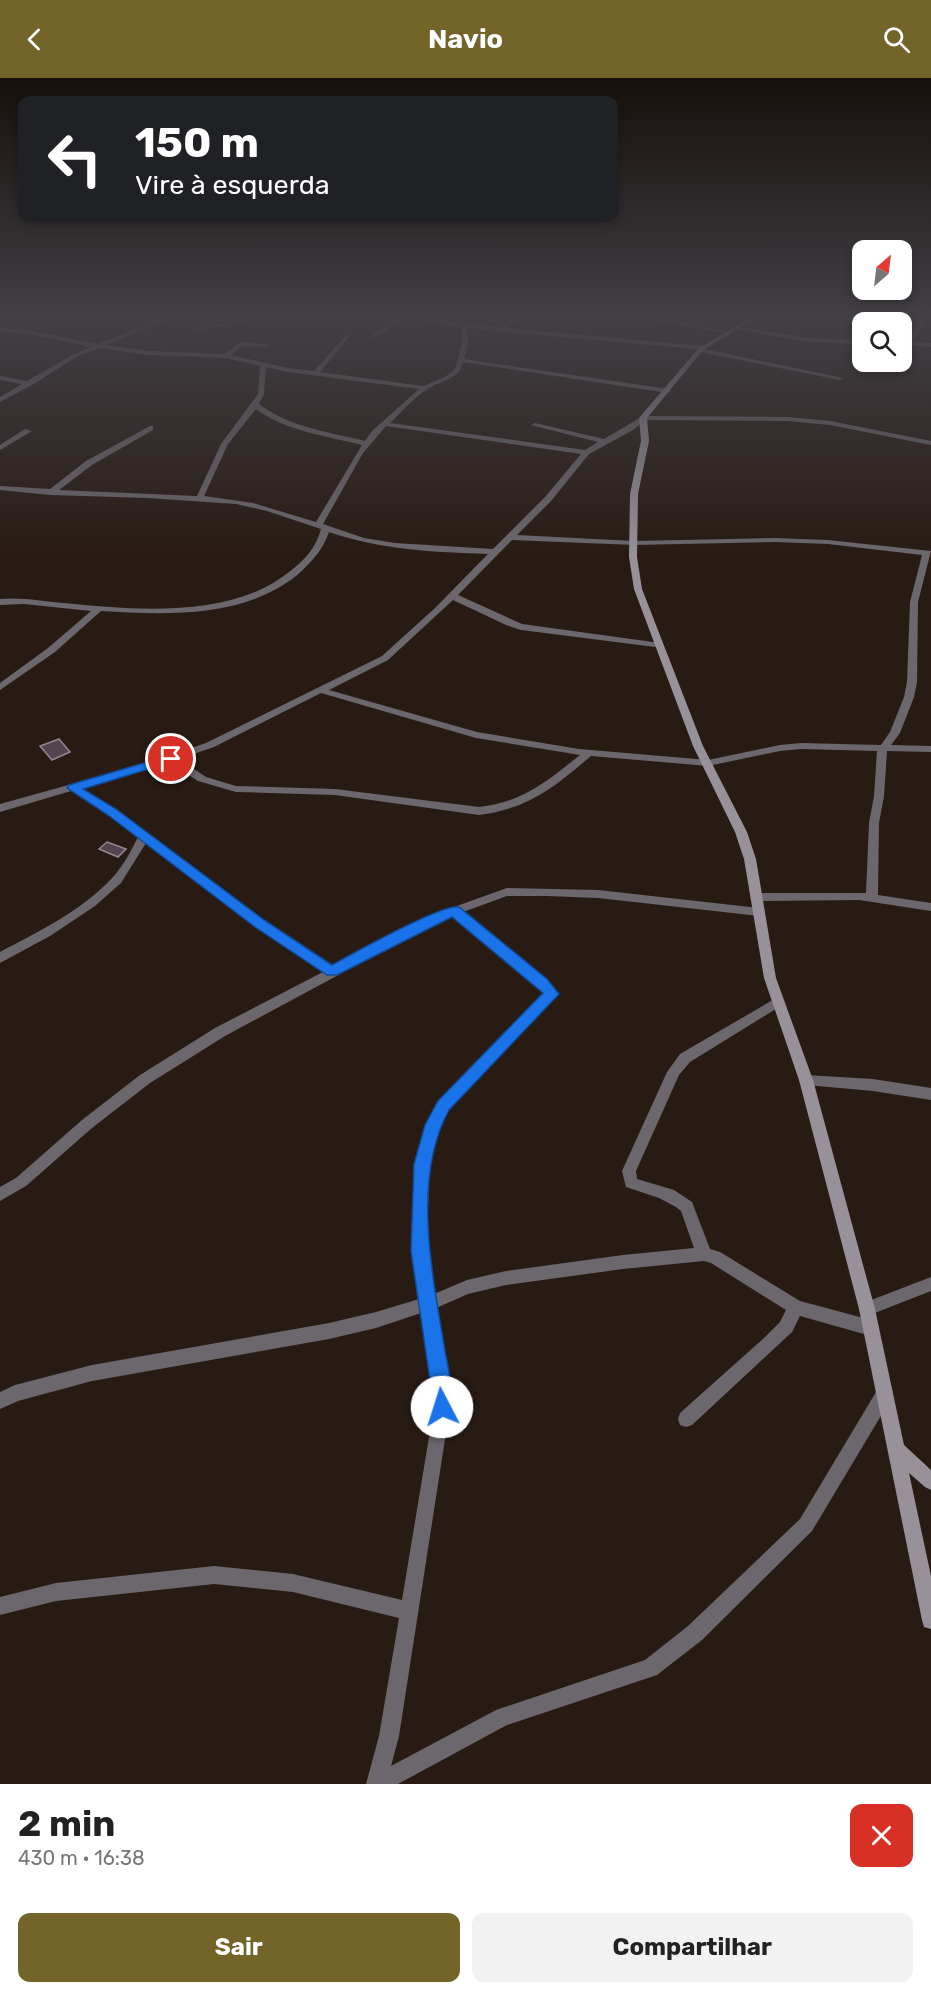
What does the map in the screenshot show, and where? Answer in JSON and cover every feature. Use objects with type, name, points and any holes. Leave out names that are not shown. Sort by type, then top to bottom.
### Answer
[{"type":"street","points":[[199,499],[225,444],[258,399]]},
{"type":"street","points":[[0,602],[17,601],[99,608],[210,608],[267,591],[285,582],[318,550],[323,543],[323,525],[366,444],[413,399]]},
{"type":"street","points":[[0,808],[171,759],[210,745],[385,658],[511,537],[548,499],[586,452],[630,428],[661,399]]},
{"type":"street","points":[[255,405],[262,412],[280,420],[366,444]]},
{"type":"street","points":[[643,418],[788,419],[830,423],[930,441]]},
{"type":"street","points":[[643,418],[645,441],[634,494],[633,557],[638,589],[698,746],[741,832],[750,859],[763,945],[778,1002],[806,1080],[867,1309],[931,1620]]},
{"type":"street","points":[[385,424],[586,452]]},
{"type":"street","points":[[535,425],[605,442]]},
{"type":"street","points":[[50,493],[89,463],[150,428]]},
{"type":"street","points":[[0,448],[28,431]]},
{"type":"street","points":[[0,488],[50,493],[199,499],[265,508],[323,525],[359,539],[406,548],[494,552]]},
{"type":"street","points":[[511,537],[634,543],[817,542],[929,554],[914,602],[912,682],[909,696],[895,733],[882,750],[879,796],[874,823],[872,898]]},
{"type":"street","points":[[452,596],[521,627],[660,646]]},
{"type":"street","points":[[0,687],[36,663],[84,624],[99,608]]},
{"type":"street","points":[[321,690],[476,735],[589,753],[708,763],[780,748],[820,746],[882,750],[931,749]]},
{"type":"street","points":[[171,759],[202,779],[236,789],[335,792],[479,811],[518,804],[538,793],[589,753]]},
{"type":"street","points":[[73,788],[112,812],[260,924],[332,971]]},
{"type":"street","points":[[0,958],[70,917],[104,892],[118,879],[144,837]]},
{"type":"street","points":[[0,1195],[21,1182],[87,1124],[145,1079],[220,1032],[332,971],[433,919],[454,911],[507,892],[547,892],[598,894],[759,912]]},
{"type":"street","points":[[757,897],[835,894],[931,907]]},
{"type":"street","points":[[377,1784],[389,1736],[442,1407],[439,1372],[419,1251],[422,1164],[433,1125],[454,1094],[552,994],[542,982],[454,911]]},
{"type":"street","points":[[704,1254],[687,1208],[682,1202],[631,1183],[629,1171],[674,1072],[685,1058],[778,1002]]},
{"type":"street","points":[[806,1080],[873,1085],[931,1094]]},
{"type":"street","points":[[0,1401],[15,1393],[92,1372],[329,1331],[376,1320],[427,1304],[467,1287],[506,1278],[623,1262],[704,1254],[716,1257],[796,1307],[871,1328]]},
{"type":"street","points":[[867,1309],[931,1284]]},
{"type":"street","points":[[686,1419],[786,1327],[796,1307]]},
{"type":"street","points":[[377,1784],[503,1717],[650,1668],[695,1633],[806,1525],[885,1393]]},
{"type":"street","points":[[897,1451],[931,1481]]},
{"type":"street","points":[[0,1606],[56,1592],[214,1575],[292,1583],[408,1611]]},
{"type":"building","points":[[59,739],[70,752],[52,760],[40,746]]},
{"type":"building","points":[[107,842],[126,849],[118,857],[99,849]]},
{"type":"route","points":[[171,759],[73,788],[112,812],[260,924],[332,971],[433,919],[454,911],[550,989],[552,994],[550,998],[469,1077],[444,1106],[433,1125],[422,1164],[419,1251],[439,1372],[442,1407]]}]
